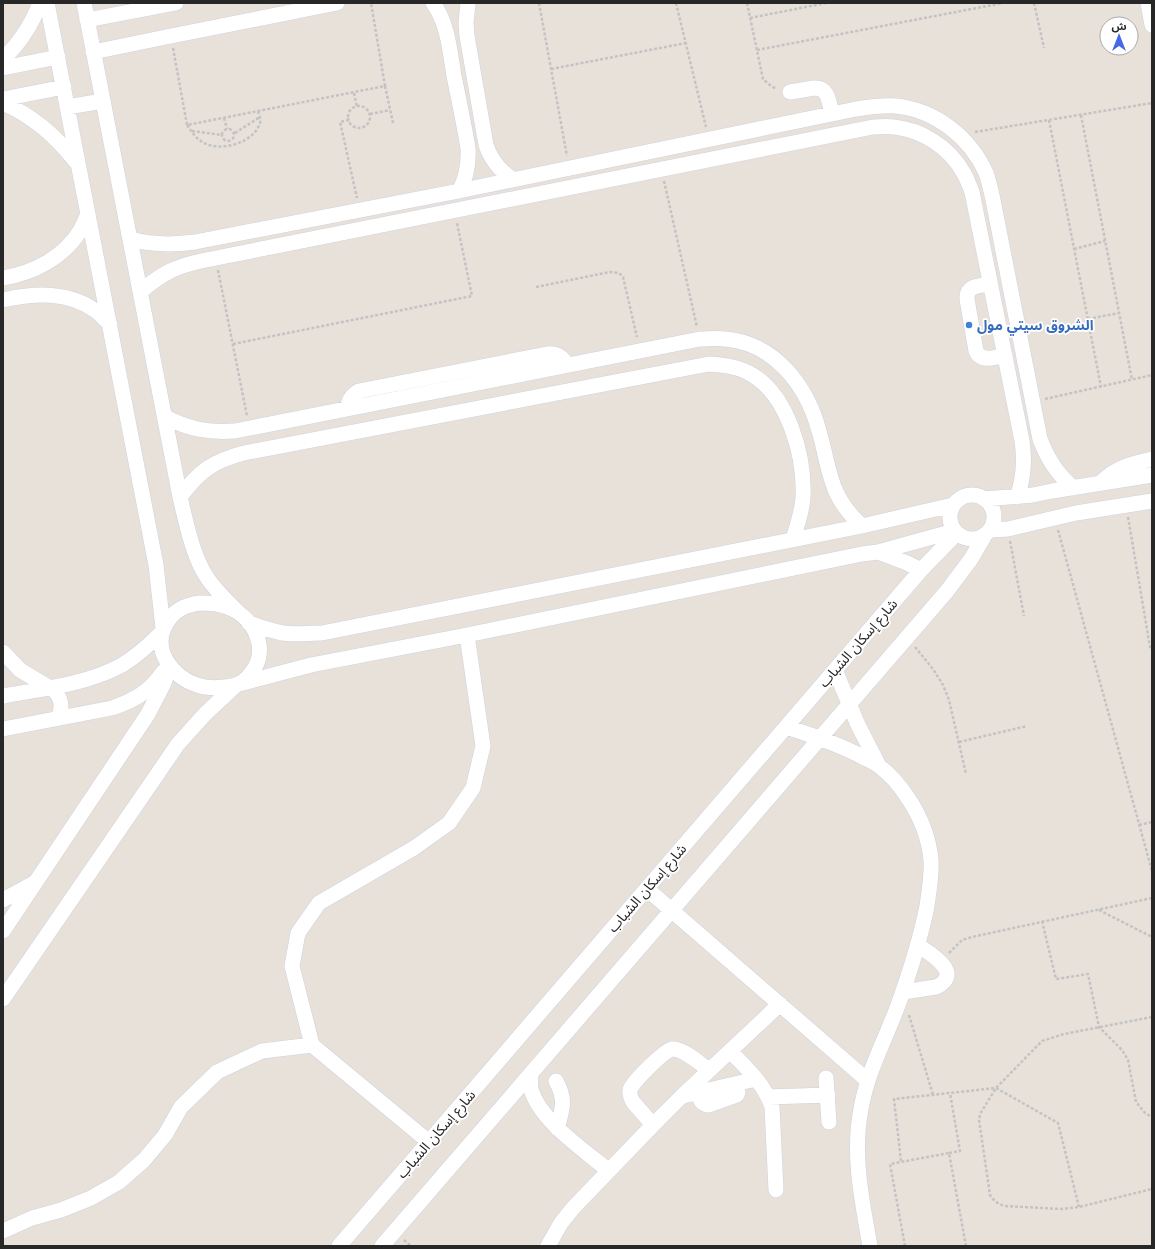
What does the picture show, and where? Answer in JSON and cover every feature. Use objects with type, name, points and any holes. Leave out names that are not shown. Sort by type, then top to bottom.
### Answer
[{"type":"street","points":[[3,59],[25,32],[40,3]]},
{"type":"street","points":[[47,3],[156,565],[163,630],[161,647],[164,657],[169,665],[188,681],[198,686],[210,688],[237,685],[311,665],[878,552],[956,532]]},
{"type":"street","points":[[3,999],[178,744],[205,714],[237,685],[249,677],[256,667],[260,656],[260,644],[256,633],[207,578],[197,558],[189,536],[180,497],[84,3]]},
{"type":"street","points":[[87,20],[176,3]]},
{"type":"street","points":[[93,52],[337,3]]},
{"type":"street","points":[[433,3],[438,9],[448,40],[468,148],[469,160],[467,171],[464,182],[459,191]]},
{"type":"street","points":[[468,3],[466,10],[467,36],[486,145],[495,165],[512,179]]},
{"type":"street","points":[[1148,3],[1152,25]]},
{"type":"street","points":[[3,68],[58,57]]},
{"type":"street","points":[[3,99],[64,87]]},
{"type":"street","points":[[790,92],[820,88],[827,95],[832,114]]},
{"type":"street","points":[[67,107],[103,101]]},
{"type":"street","points":[[3,103],[34,120],[51,133],[66,148],[78,164]]},
{"type":"street","points":[[130,239],[162,245],[195,242],[459,191],[832,114],[876,106],[895,106],[913,109],[930,115],[959,135],[977,156],[987,175],[995,208],[1040,439],[1052,466],[1073,488]]},
{"type":"street","points":[[140,292],[168,271],[184,264],[872,127],[893,126],[914,131],[934,140],[950,154],[964,172],[972,192],[1022,441],[1024,469],[1022,483],[1017,497]]},
{"type":"street","points":[[9,277],[33,270],[51,260],[66,247],[79,232],[88,214]]},
{"type":"street","points":[[9,277],[19,283],[20,288],[10,298]]},
{"type":"street","points":[[990,284],[975,287],[969,290],[968,293],[967,299],[976,351],[979,356],[984,358],[1005,356]]},
{"type":"street","points":[[10,298],[40,294],[66,298],[96,311],[110,324]]},
{"type":"street","points":[[165,417],[178,424],[206,431],[235,431],[700,339],[725,339],[747,344],[767,354],[785,367],[799,384],[810,406],[819,430],[832,485],[844,508],[862,526]]},
{"type":"street","points":[[180,497],[201,472],[215,463],[237,455],[709,364],[728,365],[747,372],[764,383],[777,398],[786,415],[795,438],[803,479],[803,500],[793,539]]},
{"type":"street","points":[[1098,484],[1115,471],[1125,466],[1152,459]]},
{"type":"street","points":[[984,499],[1034,495],[1152,475]]},
{"type":"street","points":[[382,1246],[820,739],[962,571],[971,559],[987,532],[993,523],[994,517],[989,504],[978,496],[964,497],[958,500],[951,511],[951,525],[956,532],[966,538],[972,539],[979,538],[987,532],[1008,529],[1055,518],[1126,505],[1151,503]]},
{"type":"street","points":[[3,696],[90,679],[106,673],[122,665],[136,655],[163,630],[169,618],[178,610],[188,605],[200,603],[227,606],[244,618],[266,629],[283,633],[322,633],[862,526],[954,505]]},
{"type":"street","name":"شارع إسكان الشباب","points":[[339,1246],[921,570],[956,532]]},
{"type":"street","points":[[878,552],[921,570]]},
{"type":"street","points":[[429,1142],[312,1045],[292,966],[298,933],[320,903],[414,848],[449,823],[473,788],[483,746],[467,635]]},
{"type":"street","points":[[3,652],[20,670],[55,690],[61,701],[61,713],[58,718]]},
{"type":"street","points":[[3,729],[112,708],[138,697],[151,687],[169,665]]},
{"type":"street","points":[[4,928],[148,714],[164,683],[169,665]]},
{"type":"street","points":[[835,670],[858,725],[879,766]]},
{"type":"street","points":[[786,727],[854,752],[879,766],[899,785],[914,808],[925,833],[931,860],[930,886],[918,945],[903,992],[868,1080],[860,1110],[858,1162],[861,1198],[870,1246]]},
{"type":"street","points":[[3,900],[34,883]]},
{"type":"street","points":[[647,888],[868,1080]]},
{"type":"street","points":[[903,992],[936,987],[946,978],[947,973],[944,965],[918,945]]},
{"type":"street","points":[[548,1246],[561,1223],[569,1213],[653,1125],[780,1004]]},
{"type":"street","points":[[3,1231],[32,1218],[61,1210],[91,1198],[119,1182],[144,1160],[165,1135],[181,1107],[217,1072],[262,1051],[312,1045]]},
{"type":"street","points":[[653,1125],[633,1102],[630,1090],[634,1083],[662,1055],[671,1049],[677,1049],[709,1070]]},
{"type":"street","points":[[730,1051],[763,1087],[772,1107],[776,1190]]},
{"type":"street","points":[[531,1074],[531,1088],[536,1102],[545,1116],[557,1128],[609,1171]]},
{"type":"street","points":[[826,1078],[829,1122]]},
{"type":"street","points":[[682,1096],[756,1079]]},
{"type":"street","points":[[556,1081],[561,1090],[563,1100],[557,1128]]},
{"type":"street","points":[[768,1097],[828,1095]]},
{"type":"path","points":[[371,3],[393,123]]},
{"type":"path","points":[[539,3],[570,168]]},
{"type":"path","points":[[676,3],[709,139]]},
{"type":"path","points":[[747,3],[763,79],[771,86],[790,92]]},
{"type":"path","points":[[750,18],[826,3]]},
{"type":"path","points":[[757,50],[1003,3]]},
{"type":"path","points":[[1034,3],[1044,48]]},
{"type":"path","points":[[171,36],[187,125],[196,137],[205,143],[217,147],[230,146],[243,141],[254,133],[259,125],[260,118],[258,111]]},
{"type":"path","points":[[551,69],[686,43]]},
{"type":"path","points":[[187,125],[385,86]]},
{"type":"path","points":[[354,93],[357,107]]},
{"type":"path","points":[[959,135],[1152,103]]},
{"type":"path","points":[[357,107],[365,108],[370,114],[369,122],[366,126],[354,126],[349,120],[350,111],[357,107]]},
{"type":"path","points":[[370,114],[390,110]]},
{"type":"path","points":[[1081,115],[1132,380]]},
{"type":"path","points":[[224,118],[227,128],[230,128],[235,134]]},
{"type":"path","points":[[222,135],[224,140],[233,140],[235,134],[260,118]]},
{"type":"path","points":[[349,120],[340,122],[360,210]]},
{"type":"path","points":[[1050,120],[1100,387]]},
{"type":"path","points":[[222,135],[223,131],[227,128]]},
{"type":"path","points":[[191,130],[222,135]]},
{"type":"path","points":[[230,141],[230,146]]},
{"type":"path","points":[[661,169],[700,339]]},
{"type":"path","points":[[233,344],[472,296],[454,210]]},
{"type":"path","points":[[1074,249],[1105,241]]},
{"type":"path","points":[[215,258],[250,428]]},
{"type":"path","points":[[536,288],[610,272],[619,272],[624,280],[640,351]]},
{"type":"path","points":[[1088,319],[1119,313]]},
{"type":"path","points":[[1033,402],[1152,375]]},
{"type":"path","points":[[1126,505],[1150,647],[1152,648]]},
{"type":"path","points":[[1055,518],[1152,871]]},
{"type":"path","points":[[1008,529],[1024,616]]},
{"type":"path","points":[[907,637],[933,669],[943,685],[949,700],[966,774]]},
{"type":"path","points":[[959,742],[1028,726]]},
{"type":"path","points":[[1139,825],[1152,822]]},
{"type":"path","points":[[941,962],[962,940],[1042,921],[1152,898]]},
{"type":"path","points":[[1098,909],[1152,937]]},
{"type":"path","points":[[1042,921],[1056,979],[1088,974],[1099,1027],[1122,1050],[1128,1060],[1136,1102],[1145,1113],[1152,1117]]},
{"type":"path","points":[[909,1014],[933,1095]]},
{"type":"path","points":[[1152,1017],[1064,1034],[1042,1041],[996,1088],[980,1114],[979,1120],[990,1195],[993,1200],[999,1204],[1005,1206],[1061,1209],[1079,1207],[1152,1189]]},
{"type":"path","points":[[901,1161],[894,1100],[996,1088],[1058,1123],[1079,1207]]},
{"type":"path","points":[[905,1246],[890,1164],[960,1151],[950,1093]]},
{"type":"path","points":[[949,1153],[966,1246]]},
{"type":"place","name":"الشروق سيتي مول","points":[[969,325]]}]
